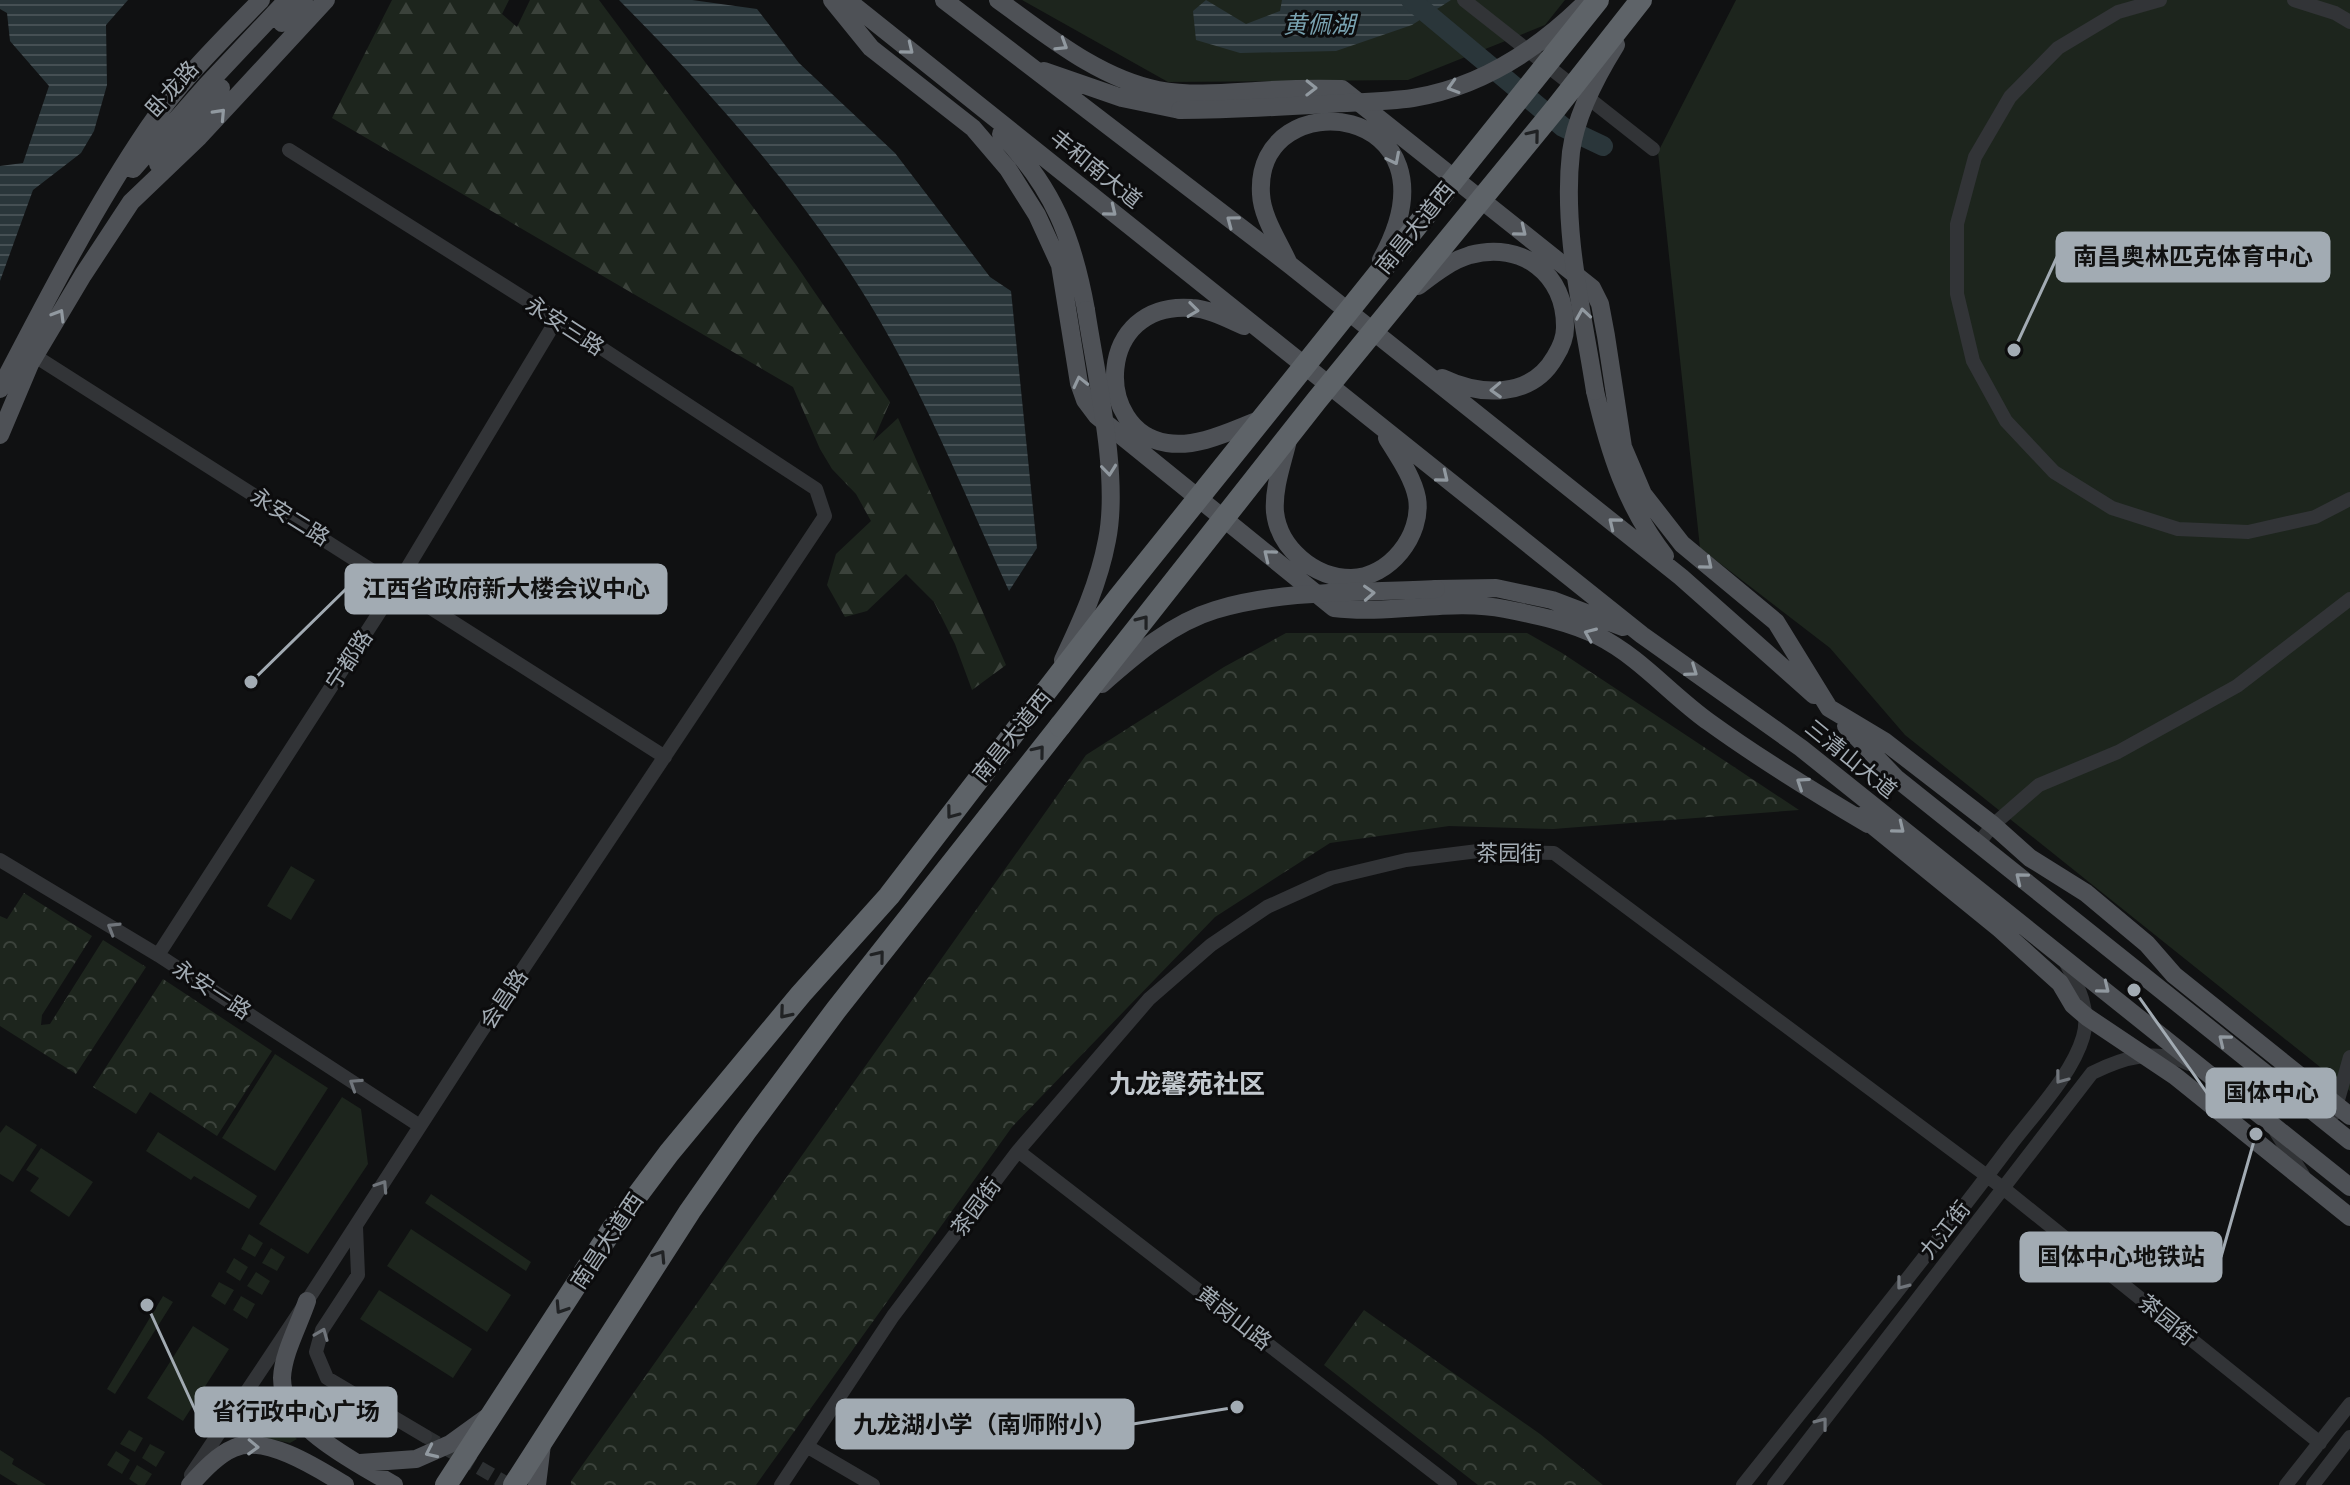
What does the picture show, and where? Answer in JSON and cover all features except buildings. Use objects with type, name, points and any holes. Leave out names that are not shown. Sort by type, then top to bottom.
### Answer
[{"type":"highway","name":"南昌大道西","points":[[446,1485],[613,1228],[669,1153],[801,994],[889,896],[1034,707],[1598,0]]},
{"type":"highway","name":"南昌大道西","points":[[514,1485],[682,1223],[836,1010],[1289,437],[1643,0]]},
{"type":"main road","name":"卧龙路","points":[[0,389],[96,213],[156,117],[195,68],[261,0]]},
{"type":"main road","name":"卧龙路","points":[[96,213],[206,86],[287,0]]},
{"type":"main road","name":"卧龙路","points":[[0,435],[35,356],[131,202],[166,152],[206,105],[304,0]]},
{"type":"main road","name":"卧龙路","points":[[131,202],[199,137],[326,0]]},
{"type":"main road","points":[[832,0],[871,48],[973,128],[1008,169],[1037,215],[1060,265],[1079,383],[1085,400],[1097,416],[1334,608],[1363,612],[1500,608],[1559,622],[1598,636],[1626,654],[1707,721],[1868,824],[2000,929],[2060,983],[2073,1005],[2087,1017],[2175,1076],[2350,1217]]},
{"type":"main road","name":"丰和南大道","points":[[847,0],[1316,376]]},
{"type":"main road","name":"丰和南大道","points":[[944,0],[1360,321]]},
{"type":"main road","points":[[998,0],[1055,41],[1112,76],[1158,90],[1205,94],[1299,88],[1342,89],[1592,288],[1600,304],[1623,447],[1643,494],[1682,544],[1776,622],[1829,708],[1884,741],[1993,825],[2030,858],[2098,903],[2147,944],[2174,975],[2343,1110]]},
{"type":"main road","points":[[1028,65],[1122,98],[1180,110],[1242,110],[1414,98],[1458,87],[1493,72],[1535,46],[1588,0]]},
{"type":"main road","points":[[1643,0],[1586,101],[1571,151],[1570,222],[1595,391],[1608,447],[1632,508],[1681,577]]},
{"type":"main road","points":[[948,81],[1010,143],[1051,200],[1067,231],[1078,264],[1086,310],[1110,475],[1108,538],[1086,612],[1050,688]]},
{"type":"main road","points":[[1290,265],[1267,218],[1261,195],[1268,157],[1281,140],[1306,124],[1343,122],[1362,127],[1381,139],[1394,154],[1403,180],[1401,206],[1392,242],[1365,289]]},
{"type":"main road","points":[[1397,302],[1443,268],[1468,256],[1490,252],[1531,260],[1545,271],[1556,286],[1563,307],[1565,330],[1558,352],[1549,368],[1519,388],[1503,391],[1462,387],[1417,367]]},
{"type":"main road","points":[[1262,333],[1193,308],[1157,311],[1141,319],[1128,332],[1119,349],[1115,367],[1120,406],[1134,425],[1151,439],[1168,444],[1194,443],[1262,419]]},
{"type":"main road","name":"三清山大道","points":[[1360,321],[1681,577],[1829,708],[1896,778],[2350,1141]]},
{"type":"main road","name":"三清山大道","points":[[1316,376],[1642,635],[1801,748],[2350,1187]]},
{"type":"main road","points":[[1289,437],[1276,487],[1275,511],[1280,534],[1290,549],[1306,563],[1327,573],[1351,578],[1371,573],[1391,561],[1408,544],[1417,522],[1417,497],[1405,468],[1380,427]]},
{"type":"main road","points":[[1066,717],[1137,653],[1176,628],[1214,610],[1299,596],[1496,588],[1552,600],[1642,635]]},
{"type":"main road","points":[[1801,748],[1868,824]]},
{"type":"main road","points":[[2000,929],[2063,955]]},
{"type":"main road","points":[[307,1301],[282,1375],[284,1399],[305,1427],[394,1485]]},
{"type":"main road","points":[[360,1463],[416,1459],[450,1444],[492,1414]]},
{"type":"main road","points":[[537,1485],[542,1440]]},
{"type":"main road","points":[[187,1485],[234,1447],[259,1445],[307,1462],[345,1485]]},
{"type":"main road","points":[[307,1462],[331,1485]]},
{"type":"street","points":[[1464,0],[1653,149]]},
{"type":"street","points":[[2160,0],[2118,12],[2058,48],[2010,97],[1975,157],[1957,224],[1957,294],[1973,361],[2006,421],[2035,452],[2054,472],[2112,508],[2178,529],[2248,532],[2315,517],[2350,499]]},
{"type":"street","points":[[2294,0],[2335,13],[2350,22]]},
{"type":"street","name":"永安三路","points":[[289,150],[557,319],[816,489],[825,516]]},
{"type":"street","name":"宁都路","points":[[158,955],[397,585],[557,319]]},
{"type":"street","name":"永安二路","points":[[35,356],[665,757]]},
{"type":"street","name":"会昌路","points":[[187,1485],[420,1126],[825,516]]},
{"type":"street","points":[[1978,844],[1993,825],[2039,785],[2118,752],[2237,686],[2350,599]]},
{"type":"street","name":"茶园街","points":[[781,1485],[893,1316],[1018,1151],[1149,999],[1211,945],[1256,915],[1331,878],[1406,860],[1478,851],[1554,853],[1988,1176],[2320,1443]]},
{"type":"street","name":"永安一路","points":[[0,860],[158,955],[420,1126]]},
{"type":"street","points":[[2063,955],[2081,992],[2087,1017]]},
{"type":"street","name":"九江街","points":[[1743,1485],[1988,1176],[2074,1060],[2084,1036],[2087,1017]]},
{"type":"street","name":"九江街","points":[[1774,1485],[2092,1073],[2119,1059],[2144,1056],[2174,1057],[2208,1074]]},
{"type":"street","points":[[2330,1125],[2343,1110],[2350,1057]]},
{"type":"street","points":[[2272,1125],[2307,1183]]},
{"type":"street","name":"黄岗山路","points":[[1018,1151],[1450,1485]]},
{"type":"street","points":[[356,1227],[358,1275],[322,1330],[316,1352],[327,1378],[425,1436]]},
{"type":"street","points":[[2286,1485],[2350,1404]]},
{"type":"street","points":[[2313,1485],[2350,1437]]},
{"type":"street","points":[[808,1447],[873,1485]]},
{"type":"green space","points":[[392,0],[509,0],[502,14],[517,27],[530,0],[599,0],[796,265],[890,402],[873,441],[898,418],[1006,665],[972,690],[955,644],[934,602],[906,574],[867,611],[845,617],[827,585],[836,554],[871,521],[856,494],[832,469],[820,449],[793,387],[332,118]]},
{"type":"green space","points":[[1022,0],[1565,0],[1545,25],[1408,80],[1168,82]]},
{"type":"green space","points":[[1736,0],[2350,0],[2350,1091],[1905,735],[1830,648],[1700,548],[1658,152]]},
{"type":"green space","points":[[1286,633],[1527,633],[1799,810],[1553,829],[1449,826],[1330,843],[1215,917],[1012,1127],[756,1485],[571,1485],[1086,755],[1224,667]]},
{"type":"green space","points":[[291,866],[315,880],[291,920],[267,906]]},
{"type":"green space","points":[[24,893],[92,936],[42,1015],[41,1025],[50,1024],[103,940],[146,967],[76,1074],[0,1026],[0,916],[7,919]]},
{"type":"green space","points":[[163,979],[272,1051],[217,1136],[150,1092],[136,1114],[93,1087]]},
{"type":"green space","points":[[275,1054],[328,1088],[275,1171],[222,1138]]},
{"type":"green space","points":[[342,1097],[361,1109],[368,1164],[308,1254],[259,1224]]},
{"type":"green space","points":[[6,1125],[37,1145],[13,1182],[0,1174],[0,1133]]},
{"type":"green space","points":[[158,1132],[257,1196],[249,1209],[194,1176],[191,1180],[146,1151]]},
{"type":"green space","points":[[41,1148],[93,1182],[69,1217],[30,1191],[39,1178],[26,1170]]},
{"type":"green space","points":[[431,1194],[531,1262],[526,1271],[425,1203]]},
{"type":"green space","points":[[411,1229],[511,1295],[487,1332],[387,1266]]},
{"type":"green space","points":[[249,1234],[263,1243],[255,1257],[241,1249]]},
{"type":"green space","points":[[271,1248],[285,1257],[277,1271],[262,1263]]},
{"type":"green space","points":[[234,1258],[248,1267],[240,1281],[226,1272]]},
{"type":"green space","points":[[256,1272],[270,1281],[262,1295],[247,1286]]},
{"type":"green space","points":[[219,1282],[234,1290],[225,1305],[211,1296]]},
{"type":"green space","points":[[379,1290],[472,1349],[453,1378],[360,1319]]},
{"type":"green space","points":[[163,1296],[173,1302],[115,1394],[107,1389]]},
{"type":"green space","points":[[241,1296],[255,1304],[247,1319],[233,1310]]},
{"type":"green space","points":[[1364,1310],[1540,1434],[1603,1485],[1478,1485],[1324,1365]]},
{"type":"green space","points":[[193,1326],[229,1349],[183,1421],[147,1398]]},
{"type":"green space","points":[[264,1399],[277,1420],[297,1439],[290,1443],[246,1434],[244,1430]]},
{"type":"green space","points":[[129,1430],[143,1438],[135,1452],[120,1444]]},
{"type":"green space","points":[[150,1444],[165,1452],[156,1467],[142,1458]]},
{"type":"green space","points":[[0,1450],[14,1459],[12,1464],[46,1485],[18,1485],[0,1474]]},
{"type":"green space","points":[[116,1451],[130,1460],[122,1474],[107,1465]]},
{"type":"green space","points":[[137,1465],[152,1474],[145,1485],[138,1485],[129,1479]]},
{"type":"water","points":[[0,0],[128,0],[106,25],[107,85],[94,131],[81,153],[33,190],[0,281],[0,166],[23,163],[49,86],[10,41],[7,13],[0,9]]},
{"type":"water","points":[[619,0],[692,0],[757,9],[799,63],[895,153],[990,277],[1011,291],[1037,548],[1009,591],[915,386],[853,278],[793,193],[760,153]]},
{"type":"water","name":"黄佩湖","points":[[1206,0],[1246,24],[1280,11],[1282,0],[1451,0],[1412,25],[1336,51],[1240,53],[1196,40],[1193,11]]},
{"type":"waterway","points":[[1411,0],[1563,127],[1603,146]]},
{"type":"tunnel","points":[[425,1436],[509,1485]]},
{"type":"place","name":"南昌奥林匹克体育中心","points":[[2014,350]]},
{"type":"place","name":"江西省政府新大楼会议中心","points":[[251,682]]},
{"type":"place","name":"国体中心","points":[[2134,990]]},
{"type":"place","name":"国体中心地铁站","points":[[2256,1134]]},
{"type":"place","name":"省行政中心广场","points":[[147,1305]]},
{"type":"place","name":"九龙湖小学（南师附小）","points":[[1237,1407]]},
{"type":"district","name":"九龙馨苑社区","points":[[1187,1084]]}]
